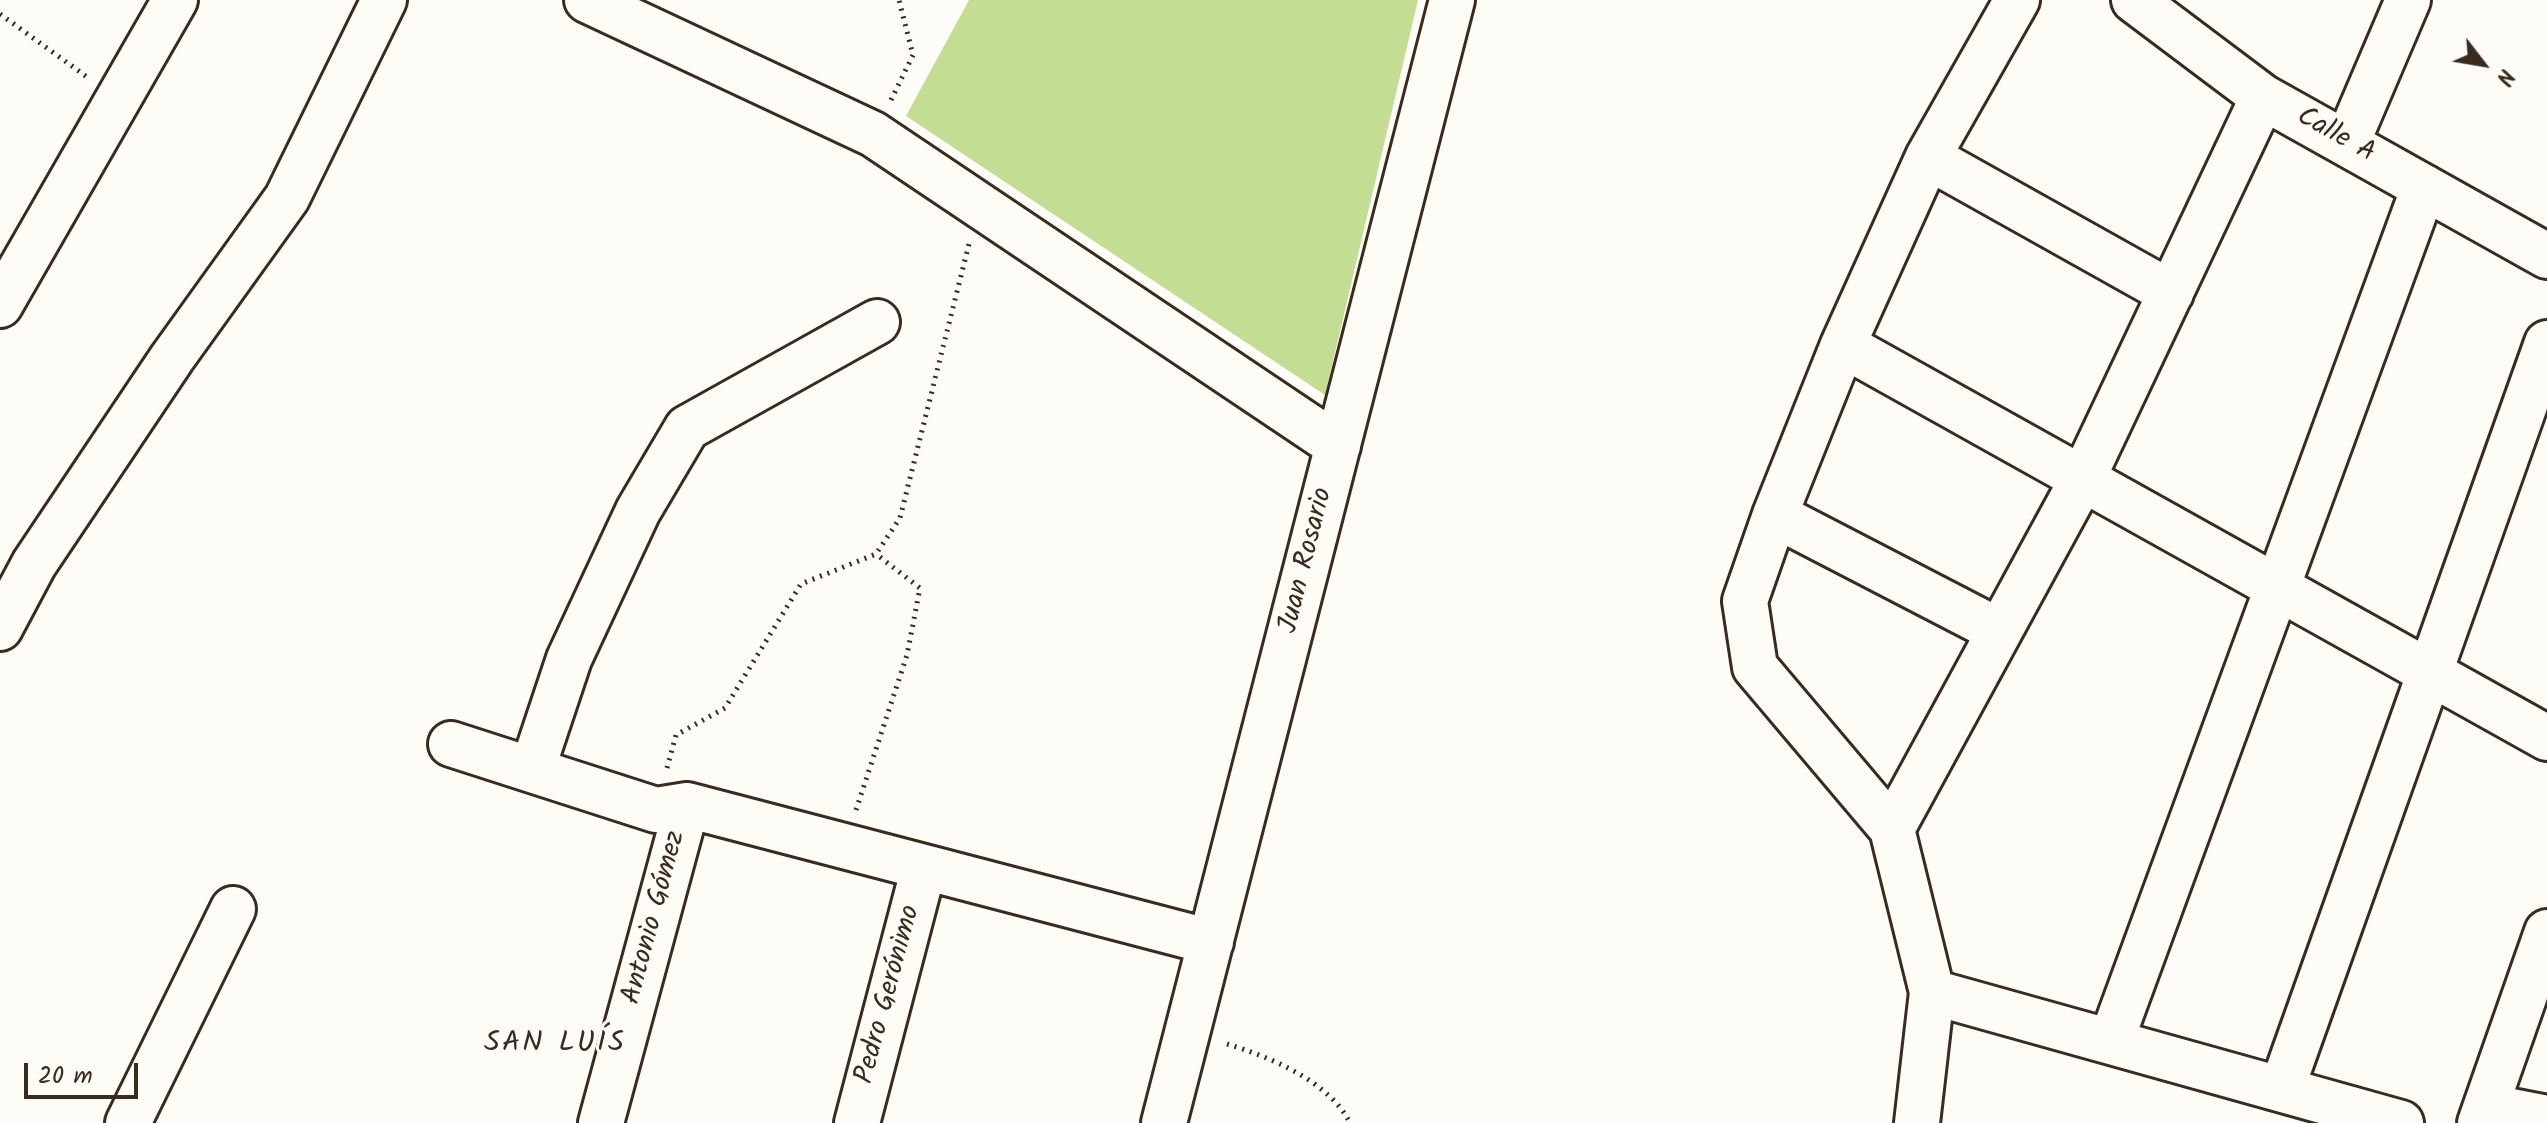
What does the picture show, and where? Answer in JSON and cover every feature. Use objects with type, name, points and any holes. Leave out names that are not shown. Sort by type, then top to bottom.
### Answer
[{"type":"street","points":[[0,305],[175,0]]},
{"type":"street","points":[[0,628],[51,538],[172,358],[287,198],[384,0]]},
{"type":"street","points":[[587,0],[873,134],[1338,446]]},
{"type":"street","name":"Juan Rosario","points":[[1164,1123],[1452,0]]},
{"type":"street","points":[[1917,1123],[1932,992],[1892,829],[1755,667],[1745,601],[1775,515],[1843,345],[1928,157],[2017,0]]},
{"type":"street","name":"Calle A","points":[[2134,0],[2263,97],[2547,256]]},
{"type":"street","points":[[2347,143],[2408,0]]},
{"type":"street","points":[[1892,829],[2083,478],[2263,97]]},
{"type":"street","points":[[1928,157],[2171,293]]},
{"type":"street","points":[[2111,1041],[2424,187]]},
{"type":"street","points":[[532,770],[569,659],[638,511],[687,428],[877,322]]},
{"type":"street","points":[[2282,1088],[2547,343]]},
{"type":"street","points":[[1843,345],[2547,738]]},
{"type":"street","points":[[1775,515],[1999,631]]},
{"type":"street","points":[[451,744],[671,808],[844,846],[1211,942]]},
{"type":"street","name":"Antonio Gómez","points":[[601,1123],[671,808]]},
{"type":"street","name":"Pedro Gerónimo","points":[[857,1123],[924,867]]},
{"type":"street","points":[[128,1123],[233,909]]},
{"type":"street","points":[[2547,932],[2483,1114],[2547,1118]]},
{"type":"street","points":[[1932,992],[2401,1123]]},
{"type":"path","points":[[873,134],[913,55],[899,0]]},
{"type":"path","points":[[0,14],[118,99]]},
{"type":"path","points":[[671,808],[676,735],[725,708],[801,584],[876,554],[900,518],[979,205]]},
{"type":"path","points":[[844,846],[907,655],[920,588],[876,554]]},
{"type":"path","points":[[1188,1032],[1248,1050],[1297,1074],[1325,1091],[1350,1123]]},
{"type":"green space","points":[[969,0],[1418,0],[1325,395],[906,116]]},
{"type":"district","name":"SAN LUÍS","points":[[555,1046]]}]
